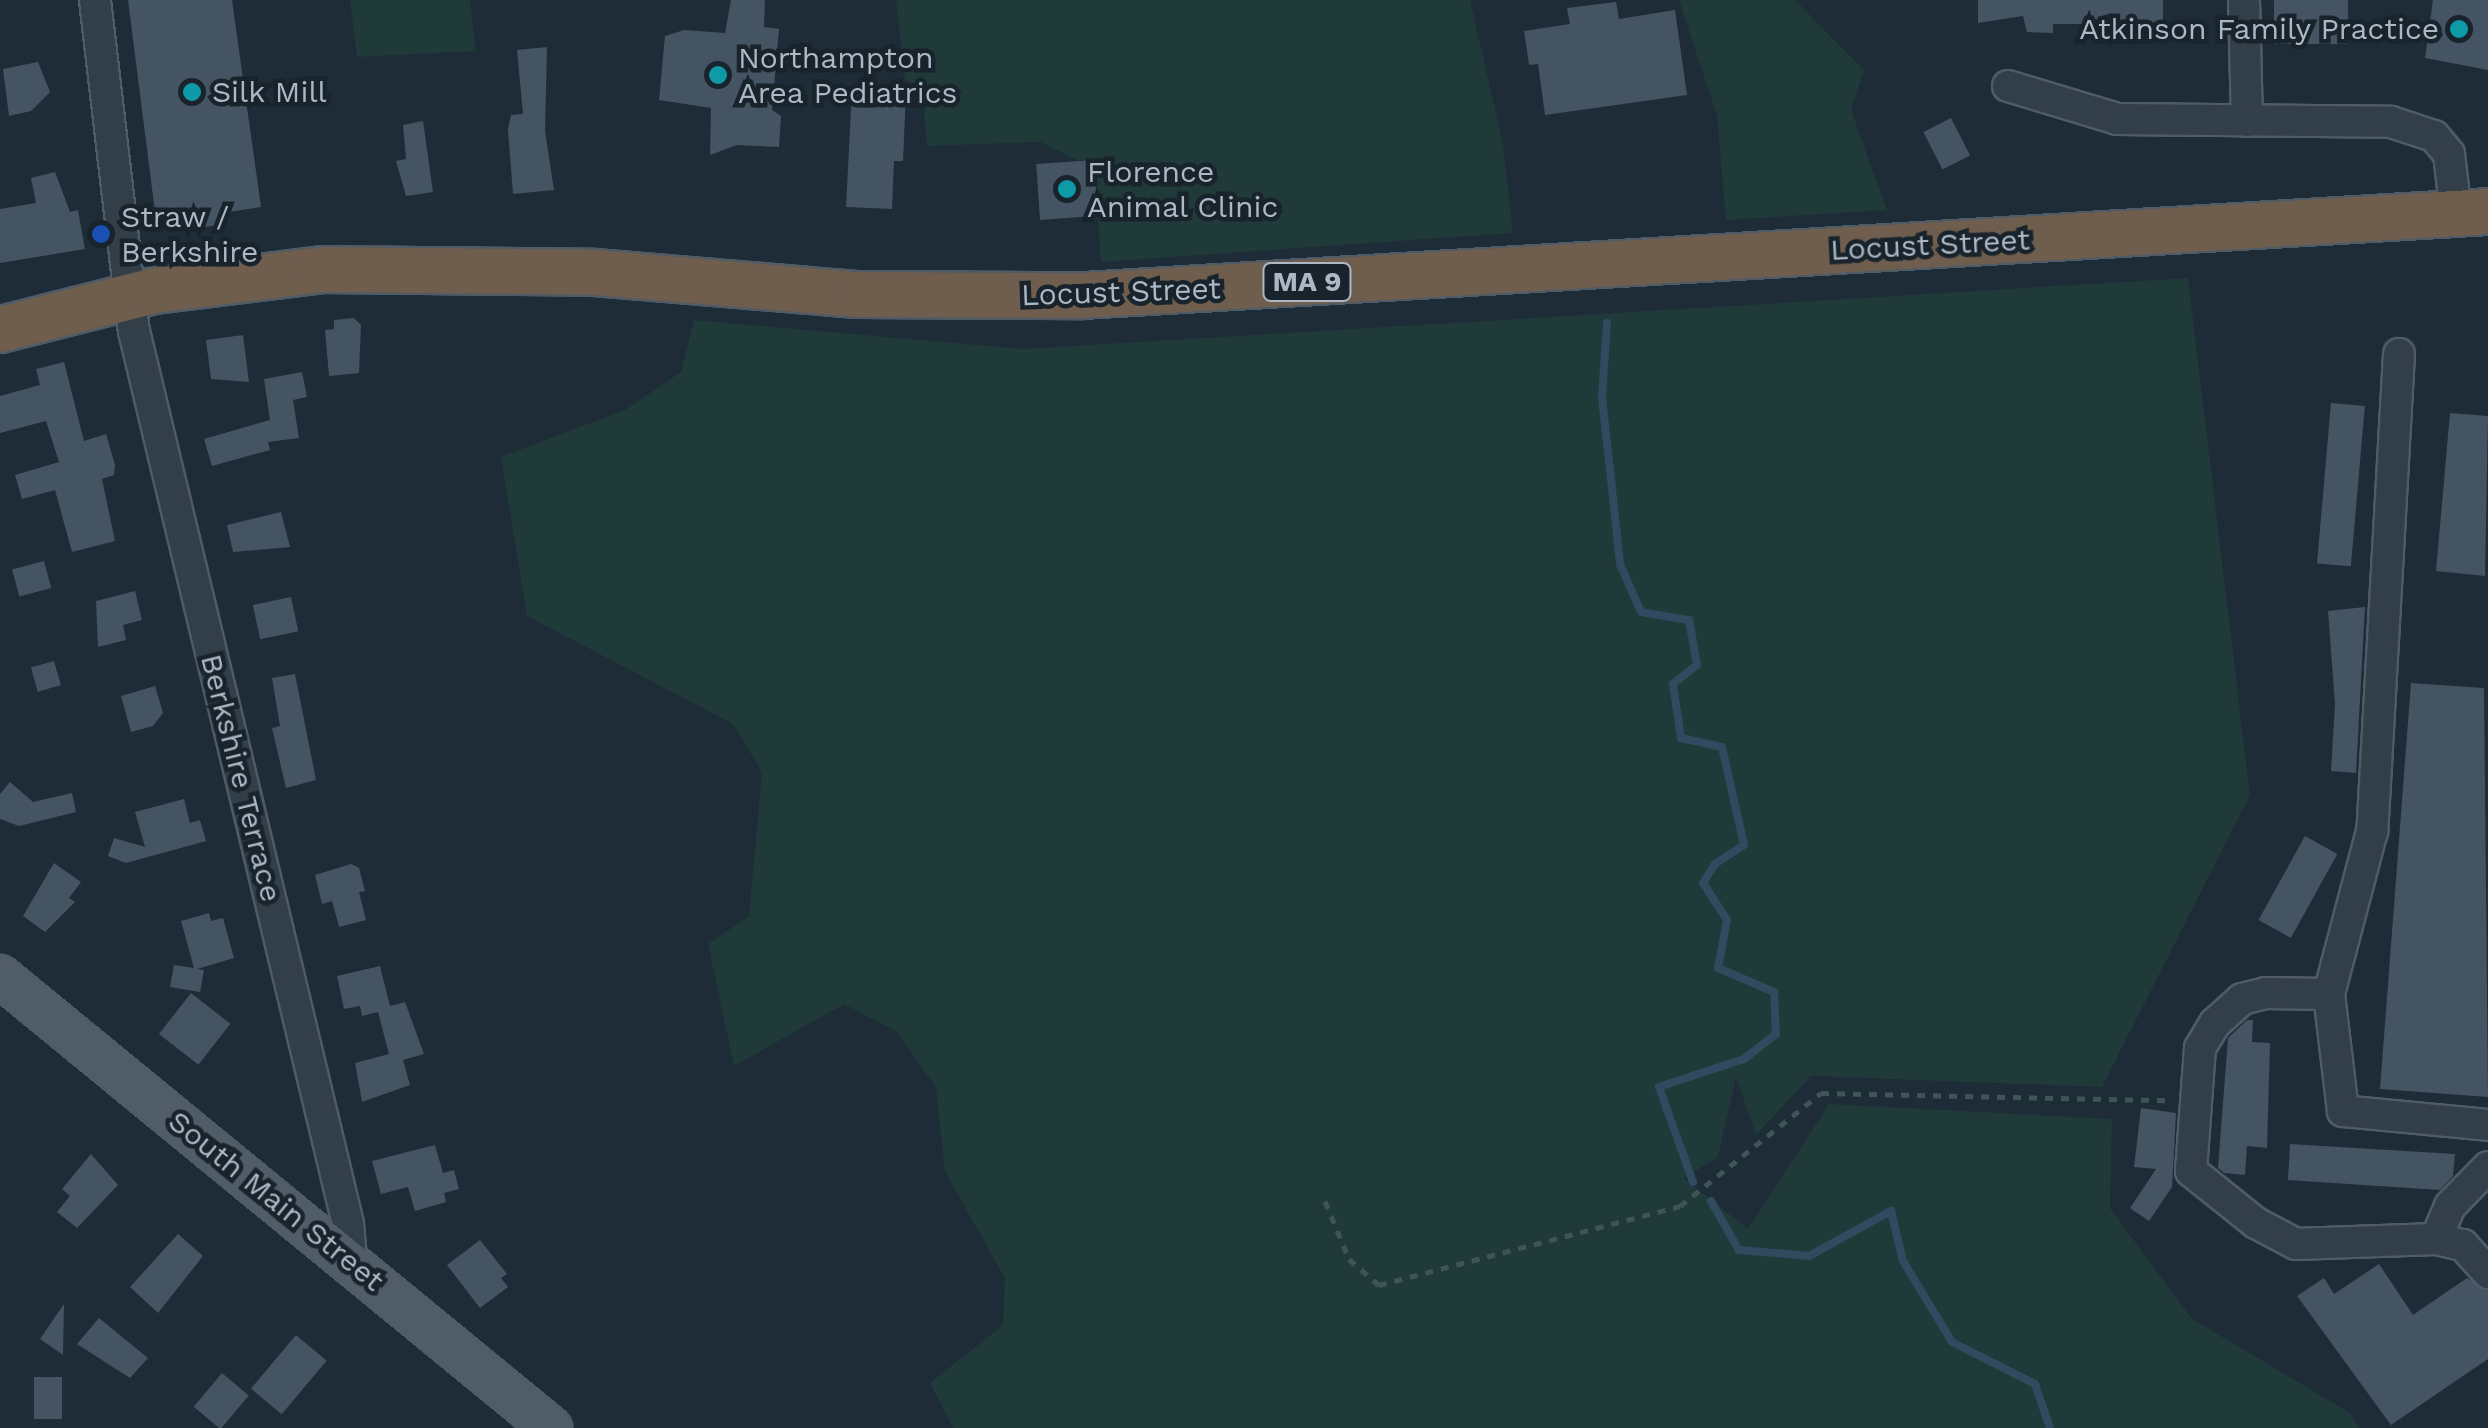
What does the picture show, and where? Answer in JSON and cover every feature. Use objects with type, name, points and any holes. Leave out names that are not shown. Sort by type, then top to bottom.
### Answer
[{"type":"highway","name":"Locust Street","points":[[0,329],[128,297],[271,272],[356,268],[577,271],[856,294],[1084,295],[2472,213]]},
{"type":"main road","name":"South Main Street","points":[[0,976],[552,1428]]},
{"type":"street","name":"Berkshire Terrace","points":[[94,0],[128,297],[348,1224],[351,1260]]},
{"type":"street","points":[[2244,0],[2247,121]]},
{"type":"street","points":[[2008,86],[2117,119],[2392,122],[2434,136],[2449,154],[2472,213]]},
{"type":"street","points":[[2399,354],[2372,832],[2330,994],[2343,1111],[2488,1125]]},
{"type":"street","points":[[2330,994],[2266,992],[2242,1000],[2215,1022],[2200,1048],[2192,1171],[2256,1223],[2296,1244],[2436,1239],[2463,1245],[2488,1273]]},
{"type":"street","points":[[2436,1239],[2450,1206],[2488,1168]]},
{"type":"path","points":[[1325,1200],[1350,1260],[1380,1285],[1680,1206],[1820,1093],[2196,1100]]},
{"type":"green space","points":[[350,0],[470,0],[476,51],[357,57]]},
{"type":"green space","points":[[896,0],[1470,0],[1503,144],[1513,233],[1101,262],[1094,160],[1077,160],[1040,142],[927,146],[922,88],[905,80]]},
{"type":"green space","points":[[1679,0],[1795,0],[1864,70],[1851,110],[1887,210],[1726,220],[1717,116]]},
{"type":"green space","points":[[2188,278],[2250,795],[2102,1087],[1811,1076],[1756,1135],[1736,1077],[1718,1157],[1684,1178],[1748,1229],[1829,1104],[2112,1119],[2110,1208],[2192,1319],[2350,1413],[2360,1428],[953,1428],[930,1383],[1003,1325],[1005,1278],[945,1172],[936,1087],[896,1031],[844,1004],[734,1066],[708,944],[749,916],[762,772],[733,724],[527,616],[501,457],[625,410],[681,372],[694,320],[1024,349]]},
{"type":"building","name":"Silk Mill","points":[[128,0],[232,0],[261,207],[223,213],[225,224],[190,229],[188,217],[156,220]]},
{"type":"building","name":"Northampton Area Pediatrics","points":[[731,0],[765,0],[764,27],[779,29],[772,110],[781,116],[779,147],[737,145],[710,155],[711,108],[659,100],[665,36],[684,30],[725,33]]},
{"type":"building","points":[[1978,0],[2163,0],[2163,24],[2053,24],[2053,33],[2027,32],[2023,16],[1978,23]]},
{"type":"building","points":[[2274,0],[2348,0],[2348,44],[2274,44]]},
{"type":"building","name":"Atkinson Family Practice","points":[[2433,0],[2488,0],[2488,70],[2425,58]]},
{"type":"building","points":[[1616,2],[1619,19],[1675,10],[1687,95],[1545,115],[1538,64],[1529,65],[1524,31],[1570,24],[1567,8]]},
{"type":"building","points":[[547,47],[545,131],[554,190],[513,194],[508,129],[511,115],[523,114],[517,50]]},
{"type":"building","points":[[38,62],[50,92],[31,111],[9,116],[3,69]]},
{"type":"building","points":[[852,90],[906,93],[903,161],[894,161],[892,209],[846,207]]},
{"type":"building","points":[[1951,118],[1970,155],[1942,169],[1923,132]]},
{"type":"building","points":[[423,121],[433,192],[406,196],[396,161],[406,159],[403,125]]},
{"type":"building","name":"Florence Animal Clinic","points":[[1094,160],[1098,216],[1040,220],[1036,164]]},
{"type":"building","points":[[55,172],[70,212],[78,210],[85,249],[0,263],[0,209],[36,203],[31,178]]},
{"type":"building","points":[[354,318],[361,325],[359,373],[329,376],[325,330],[334,329],[334,320]]},
{"type":"building","points":[[243,335],[249,382],[211,379],[206,340]]},
{"type":"building","points":[[64,362],[84,441],[106,434],[115,465],[114,475],[102,479],[115,541],[72,552],[55,490],[22,499],[15,475],[59,462],[46,421],[0,433],[0,396],[40,385],[36,369]]},
{"type":"building","points":[[302,372],[307,397],[293,400],[299,438],[268,442],[270,450],[212,466],[204,439],[270,420],[264,379]]},
{"type":"building","points":[[2331,403],[2365,406],[2351,566],[2317,563]]},
{"type":"building","points":[[2450,413],[2488,416],[2485,576],[2436,571]]},
{"type":"building","points":[[281,512],[290,547],[233,552],[227,525]]},
{"type":"building","points":[[44,561],[51,588],[19,597],[12,570]]},
{"type":"building","points":[[135,591],[142,620],[123,625],[126,640],[98,647],[96,601]]},
{"type":"building","points":[[291,597],[298,631],[260,639],[253,605]]},
{"type":"building","points":[[2365,607],[2356,773],[2331,771],[2335,704],[2328,611]]},
{"type":"building","points":[[54,661],[61,685],[38,692],[31,668]]},
{"type":"building","points":[[295,674],[316,780],[286,788],[272,728],[280,726],[272,678]]},
{"type":"building","points":[[2411,683],[2484,688],[2488,1097],[2380,1089]]},
{"type":"building","points":[[155,686],[163,713],[153,726],[131,732],[121,696]]},
{"type":"building","points":[[10,782],[33,802],[72,793],[76,812],[19,826],[0,819],[0,794]]},
{"type":"building","points":[[184,799],[190,823],[200,820],[206,841],[126,863],[108,856],[114,838],[145,847],[135,812]]},
{"type":"building","points":[[2305,836],[2337,854],[2291,938],[2258,920]]},
{"type":"building","points":[[54,863],[81,882],[69,898],[75,902],[45,932],[23,916]]},
{"type":"building","points":[[351,864],[359,868],[365,891],[359,892],[366,920],[339,927],[332,901],[322,904],[315,875]]},
{"type":"building","points":[[209,913],[211,921],[223,918],[234,958],[197,969],[204,970],[200,992],[170,987],[174,965],[194,968],[181,921]]},
{"type":"building","points":[[380,966],[390,1006],[405,1002],[424,1054],[403,1060],[410,1085],[362,1102],[355,1063],[389,1054],[378,1012],[362,1016],[360,1006],[344,1009],[337,976]]},
{"type":"building","points":[[191,993],[230,1024],[198,1065],[159,1034]]},
{"type":"building","points":[[2247,1020],[2253,1020],[2252,1042],[2270,1043],[2267,1148],[2247,1146],[2245,1175],[2224,1173],[2218,1168],[2228,1038]]},
{"type":"building","points":[[2141,1108],[2176,1113],[2172,1187],[2149,1221],[2130,1208],[2156,1169],[2134,1167]]},
{"type":"building","points":[[2290,1144],[2455,1154],[2453,1176],[2440,1190],[2288,1180]]},
{"type":"building","points":[[435,1145],[443,1173],[454,1170],[459,1189],[444,1193],[446,1202],[415,1211],[408,1187],[381,1194],[372,1161]]},
{"type":"building","points":[[91,1154],[118,1185],[77,1228],[57,1212],[70,1196],[62,1189]]},
{"type":"building","points":[[178,1234],[203,1256],[158,1313],[130,1287]]},
{"type":"building","points":[[480,1240],[507,1274],[501,1278],[508,1287],[480,1308],[447,1265]]},
{"type":"building","points":[[2379,1264],[2413,1315],[2467,1278],[2488,1291],[2488,1359],[2391,1425],[2297,1296],[2324,1278],[2334,1294]]},
{"type":"building","points":[[64,1304],[63,1355],[40,1339]]},
{"type":"building","points":[[99,1318],[148,1358],[130,1378],[77,1344]]},
{"type":"building","points":[[296,1335],[327,1361],[282,1414],[251,1389]]},
{"type":"building","points":[[222,1373],[249,1395],[222,1428],[194,1407]]},
{"type":"building","points":[[34,1377],[62,1377],[62,1419],[34,1419]]},
{"type":"waterway","points":[[1607,323],[1602,397],[1620,564],[1641,612],[1689,620],[1697,665],[1673,684],[1681,738],[1722,747],[1744,845],[1715,864],[1703,883],[1727,920],[1718,968],[1774,992],[1776,1034],[1744,1059],[1659,1087],[1693,1182]]},
{"type":"waterway","points":[[1711,1201],[1739,1250],[1809,1256],[1891,1211],[1903,1261],[1952,1342],[2035,1384],[2050,1428]]},
{"type":"place","name":"Atkinson Family Practice","points":[[2459,29]]},
{"type":"place","name":"Northampton Area Pediatrics","points":[[718,75]]},
{"type":"place","name":"Silk Mill","points":[[192,92]]},
{"type":"place","name":"Florence Animal Clinic","points":[[1067,189]]},
{"type":"place","name":"Straw / Berkshire","points":[[101,234]]}]
